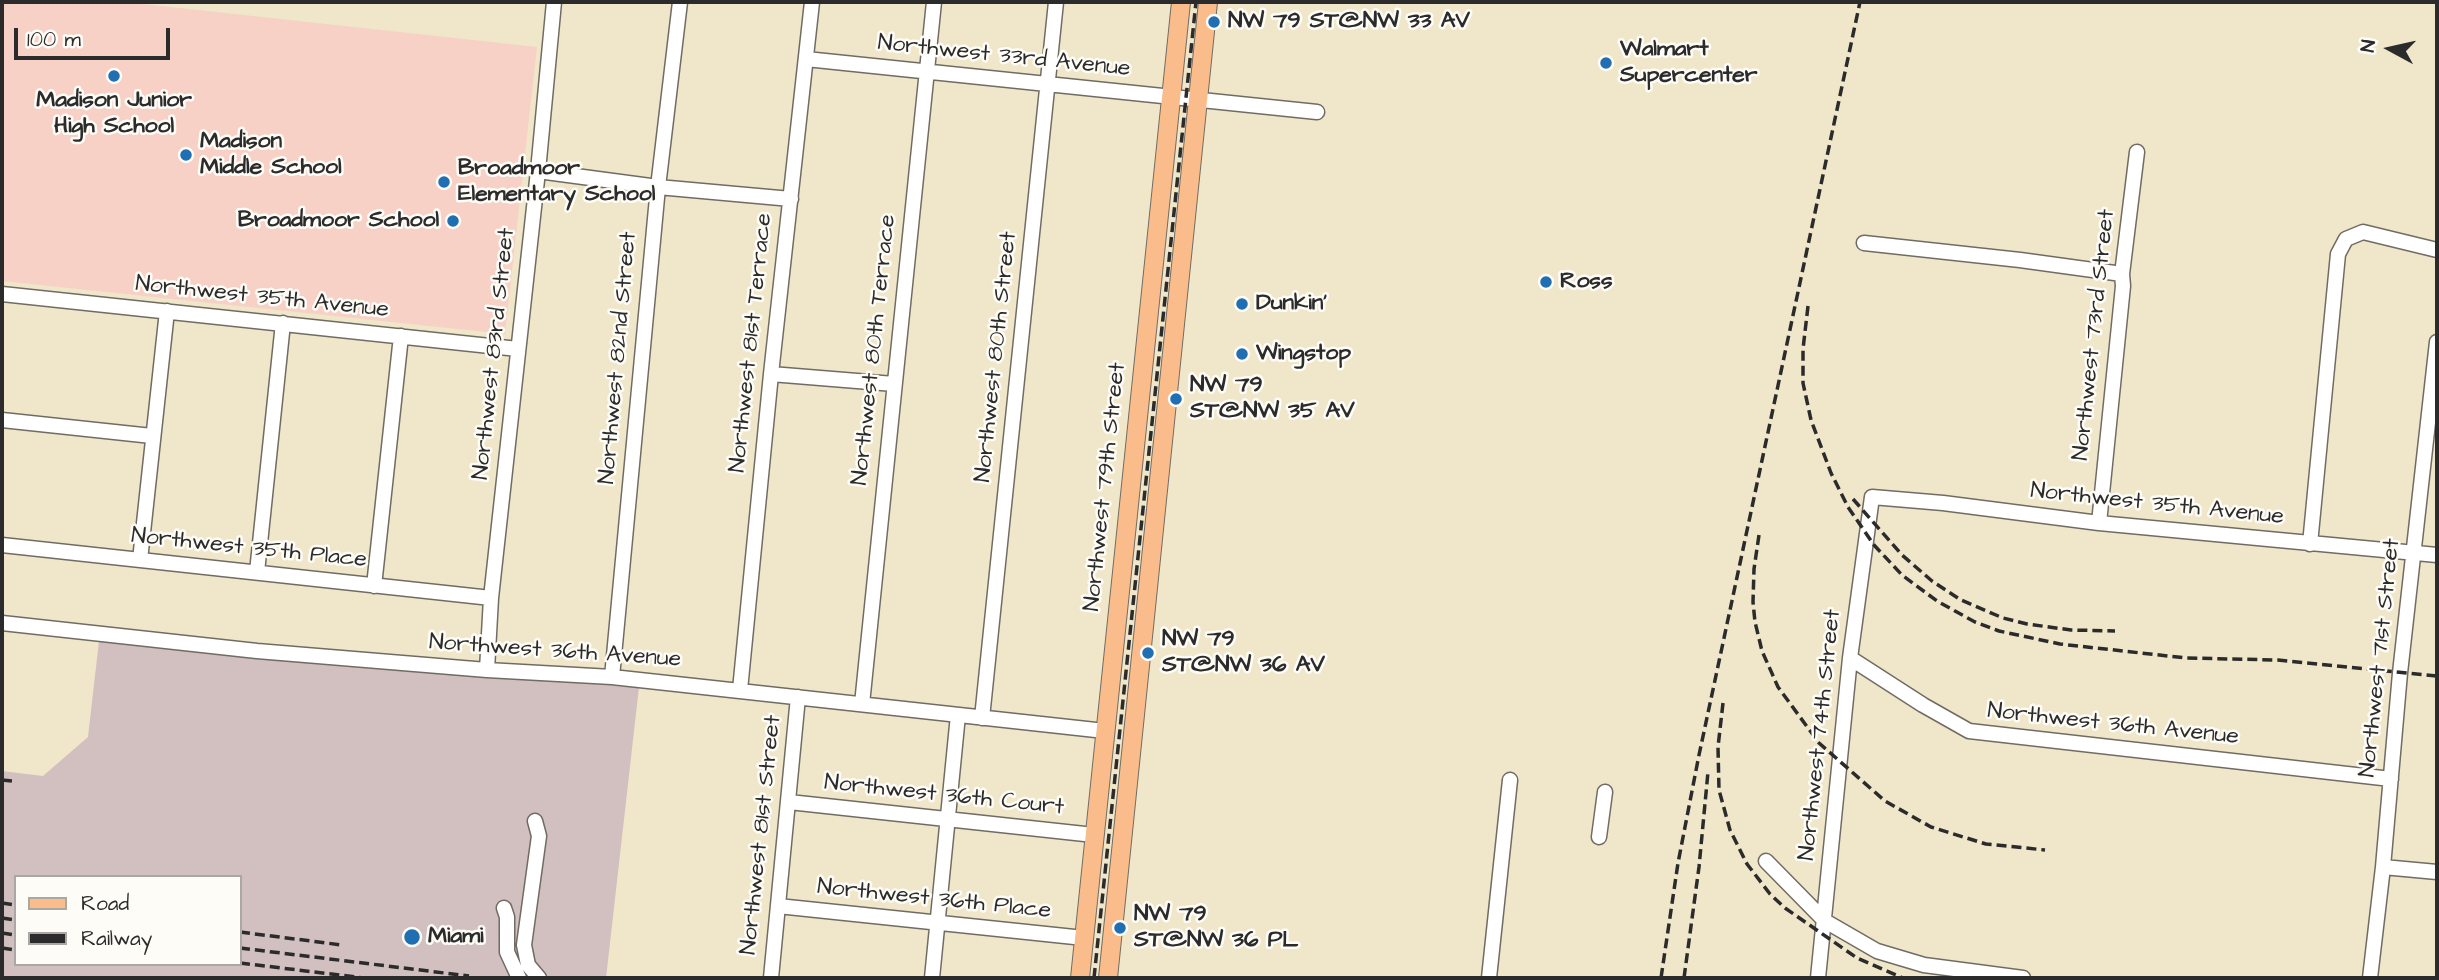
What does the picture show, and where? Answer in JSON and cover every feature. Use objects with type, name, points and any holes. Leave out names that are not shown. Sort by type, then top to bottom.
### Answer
[{"type":"main road","name":"Northwest 79th Street","points":[[1080,978],[1181,2]]},
{"type":"main road","points":[[1108,978],[1208,2]]},
{"type":"street","name":"Northwest 83rd Street","points":[[487,670],[491,598],[554,2]]},
{"type":"street","name":"Northwest 82nd Street","points":[[612,677],[659,187],[680,2]]},
{"type":"street","name":"Northwest 81st Terrace","points":[[740,690],[812,2]]},
{"type":"street","name":"Northwest 80th Terrace","points":[[862,704],[934,2]]},
{"type":"street","name":"Northwest 80th Street","points":[[982,718],[1056,2]]},
{"type":"street","name":"Northwest 33rd Avenue","points":[[806,59],[1317,112]]},
{"type":"street","name":"Northwest 73rd Street","points":[[2099,523],[2122,274],[2137,152]]},
{"type":"street","points":[[538,171],[659,187],[791,199]]},
{"type":"street","points":[[2310,544],[2339,254],[2346,239],[2363,232],[2437,250]]},
{"type":"street","points":[[1864,243],[2007,258],[2122,274]]},
{"type":"street","name":"Northwest 35th Avenue","points":[[2,294],[518,349]]},
{"type":"street","points":[[140,560],[167,312]]},
{"type":"street","points":[[257,572],[283,323]]},
{"type":"street","points":[[374,586],[401,336]]},
{"type":"street","name":"Northwest 71st Street","points":[[2370,978],[2400,673],[2437,342]]},
{"type":"street","points":[[771,374],[894,384]]},
{"type":"street","points":[[2,420],[152,436]]},
{"type":"street","name":"Northwest 35th Avenue","points":[[1872,496],[2099,523],[2437,555]]},
{"type":"street","name":"Northwest 74th Street","points":[[1818,978],[1850,658],[1872,496]]},
{"type":"street","name":"Northwest 35th Place","points":[[2,545],[491,598]]},
{"type":"street","name":"Northwest 36th Avenue","points":[[2,624],[257,651],[487,670],[612,677],[1105,731]]},
{"type":"street","name":"Northwest 36th Avenue","points":[[1850,658],[1969,731],[2391,779]]},
{"type":"street","name":"Northwest 81st Street","points":[[771,978],[798,697]]},
{"type":"street","points":[[932,978],[958,715]]},
{"type":"street","points":[[1489,978],[1510,780]]},
{"type":"street","points":[[1600,837],[1605,792]]},
{"type":"street","name":"Northwest 36th Court","points":[[789,802],[1094,835]]},
{"type":"street","points":[[535,821],[539,836],[524,945],[528,965],[539,978]]},
{"type":"street","points":[[1766,861],[1825,920],[1877,951],[1923,965],[2023,978]]},
{"type":"street","points":[[2383,867],[2437,872]]},
{"type":"street","name":"Northwest 36th Place","points":[[778,906],[938,925],[1084,938]]},
{"type":"street","points":[[504,908],[507,917],[507,953],[519,978]]},
{"type":"shaded area","name":"Madison Middle School","points":[[2,2],[125,2],[537,47],[505,334],[2,281]]},
{"type":"shaded area","points":[[99,641],[639,687],[606,978],[2,978],[2,771],[43,776],[88,737]]},
{"type":"railway","points":[[1094,978],[1196,2]]},
{"type":"railway","points":[[1661,978],[1678,863],[1699,755],[1860,2]]},
{"type":"railway","points":[[1808,306],[1803,349],[1803,383],[1811,420],[1831,473],[1848,507],[1874,545],[1902,575],[1937,601],[1975,622],[1999,631],[2060,644],[2186,658],[2278,660],[2437,676]]},
{"type":"railway","points":[[1853,499],[1902,555],[1932,581],[1961,600],[2003,618],[2027,624],[2071,630],[2115,631]]},
{"type":"railway","points":[[1759,535],[1753,602],[1762,651],[1778,687],[1819,743],[1885,801],[1931,827],[1986,844],[2045,850]]},
{"type":"railway","points":[[1723,703],[1718,747],[1719,790],[1730,830],[1747,864],[1770,894],[1785,908],[1857,958],[1903,978]]},
{"type":"railway","points":[[1684,978],[1708,772]]},
{"type":"railway","points":[[2,780],[12,781]]},
{"type":"railway","points":[[2,903],[14,905]]},
{"type":"railway","points":[[2,918],[14,920]]},
{"type":"railway","points":[[242,932],[342,945]]},
{"type":"railway","points":[[2,933],[14,935]]},
{"type":"railway","points":[[2,948],[14,950]]},
{"type":"railway","points":[[242,948],[469,976]]},
{"type":"railway","points":[[242,963],[364,978]]},
{"type":"place","name":"NW 79 ST@NW 33 AV","points":[[1214,22]]},
{"type":"place","name":"Walmart Supercenter","points":[[1606,63]]},
{"type":"place","name":"Madison Junior High School","points":[[114,76]]},
{"type":"place","name":"Madison Middle School","points":[[186,155]]},
{"type":"place","name":"Broadmoor Elementary School","points":[[444,182]]},
{"type":"place","name":"Broadmoor School","points":[[453,221]]},
{"type":"place","name":"Ross","points":[[1546,282]]},
{"type":"place","name":"Dunkin'","points":[[1242,304]]},
{"type":"place","name":"Wingstop","points":[[1242,354]]},
{"type":"place","name":"NW 79 ST@NW 35 AV","points":[[1176,399]]},
{"type":"place","name":"NW 79 ST@NW 36 AV","points":[[1148,653]]},
{"type":"place","name":"NW 79 ST@NW 36 PL","points":[[1120,928]]},
{"type":"place","name":"Miami","points":[[412,937]]}]
